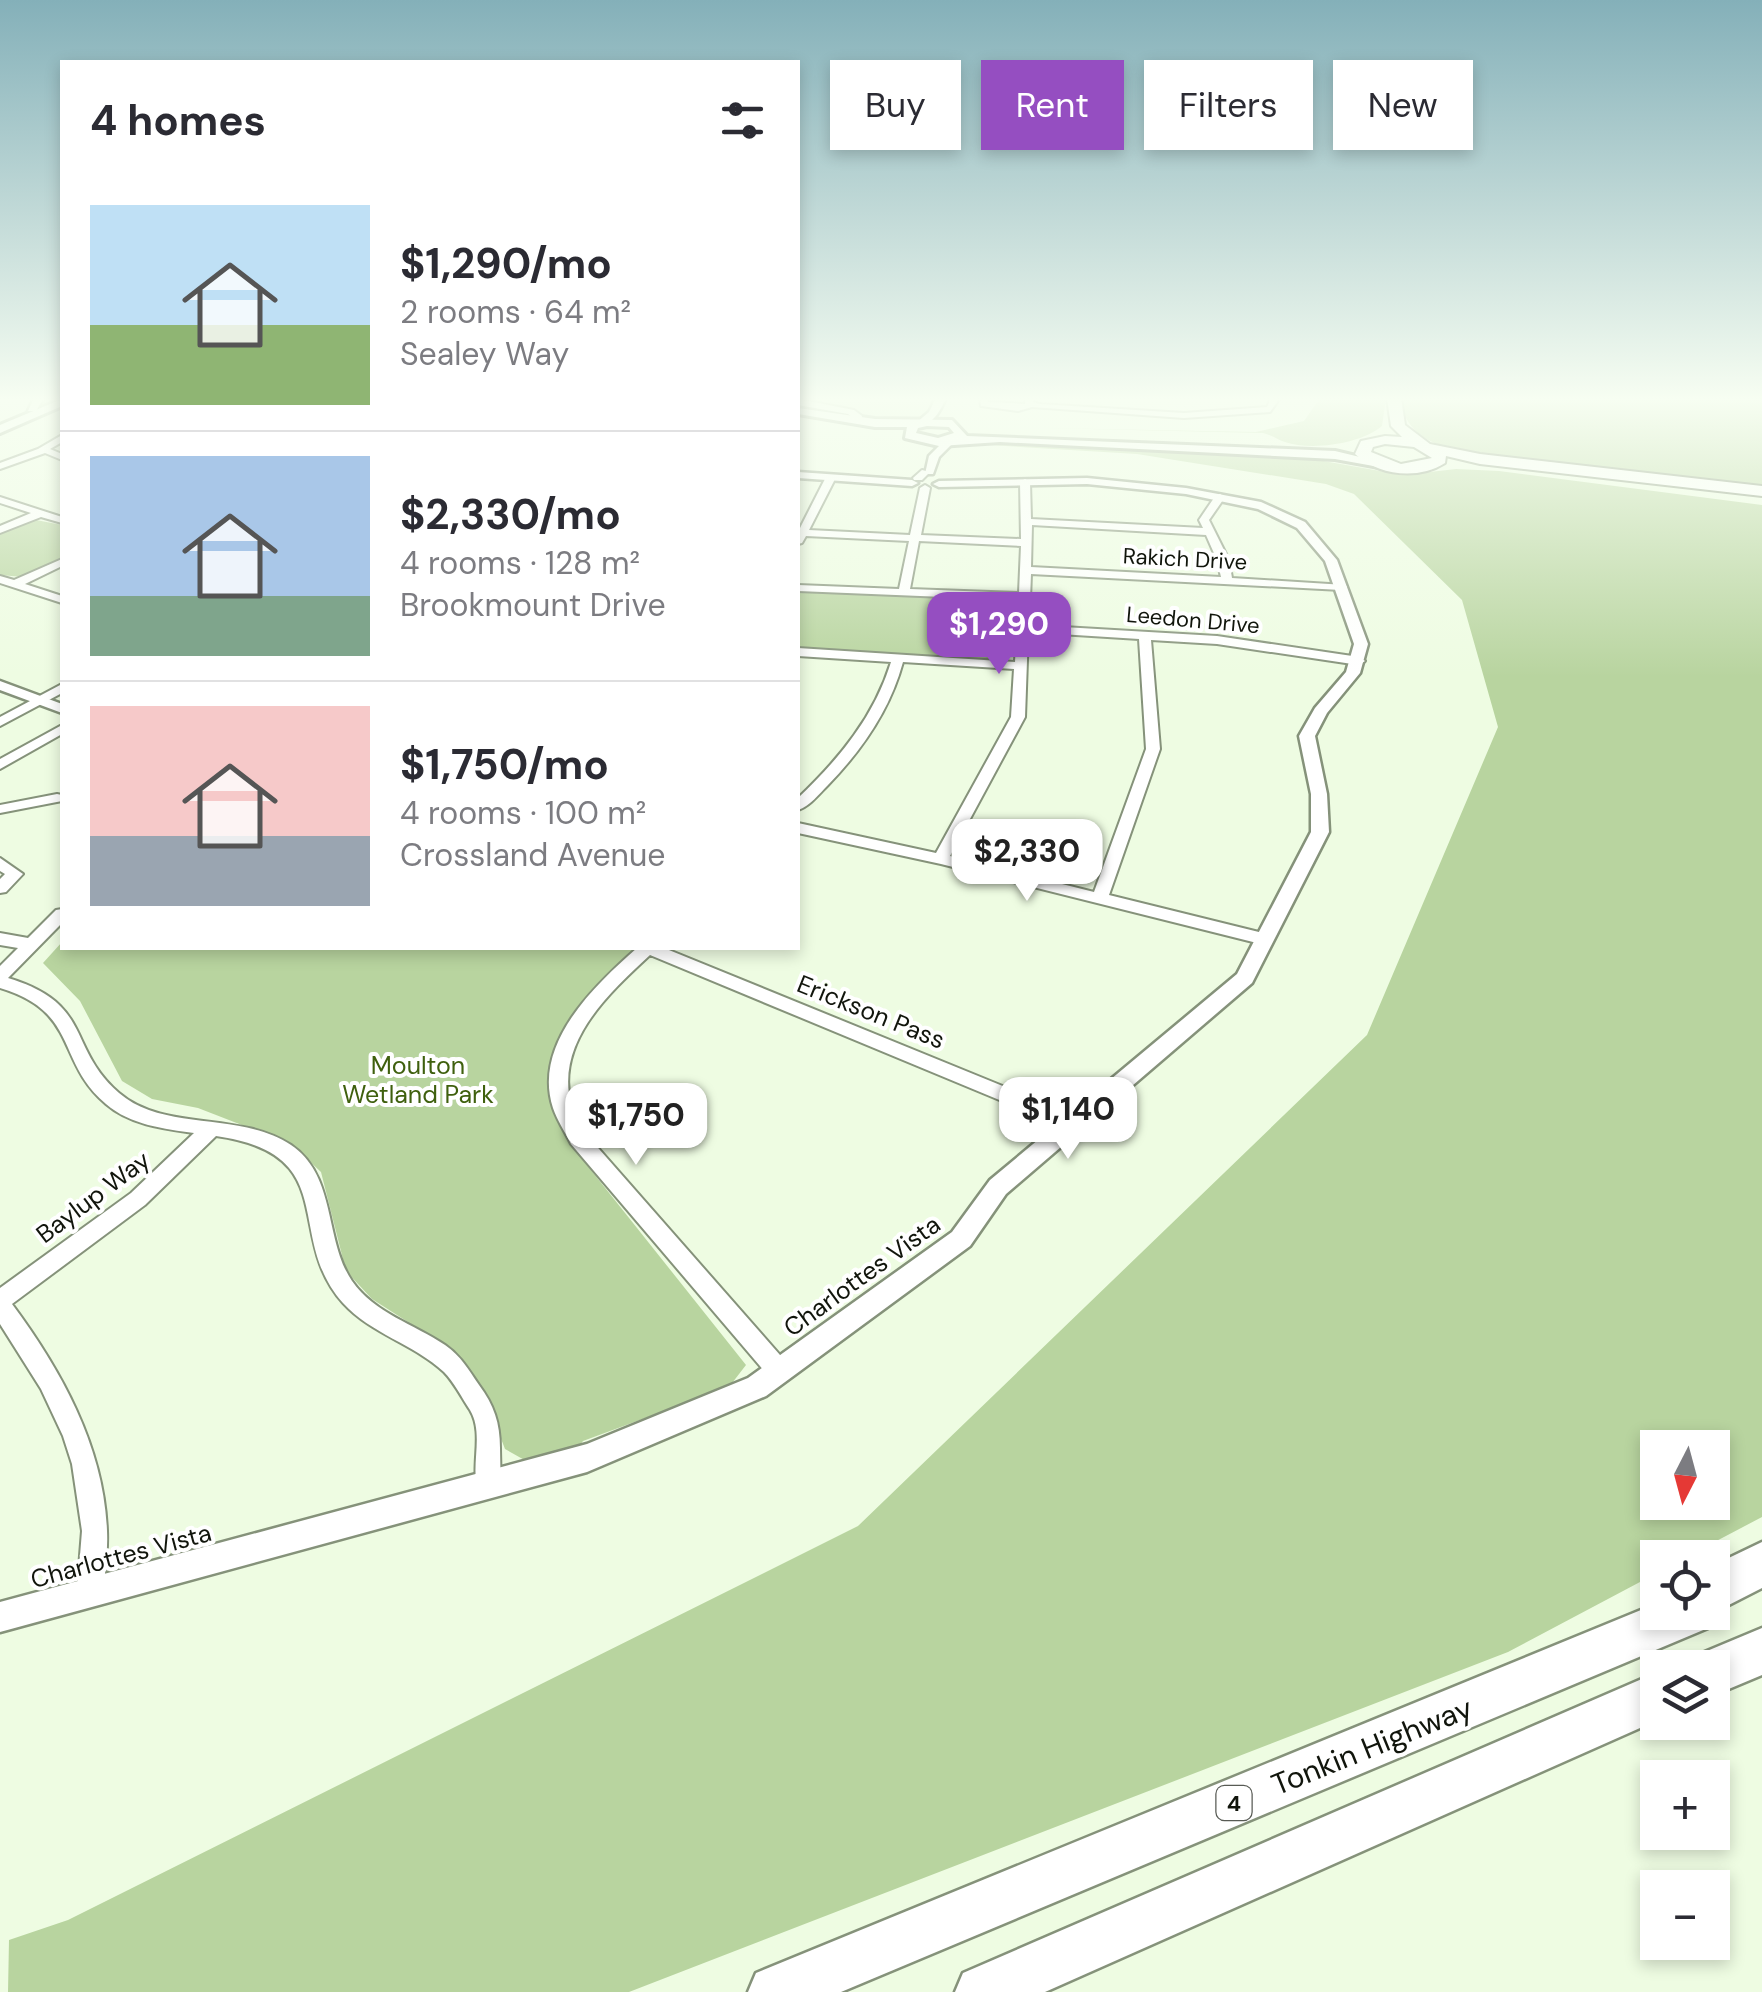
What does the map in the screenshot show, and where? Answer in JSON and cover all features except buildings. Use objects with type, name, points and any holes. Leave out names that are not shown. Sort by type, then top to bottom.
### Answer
[{"type":"highway","points":[[1730,1581],[1762,1564]]},
{"type":"highway","points":[[1730,1596],[1762,1582]]},
{"type":"highway","points":[[1598,1653],[1640,1630]]},
{"type":"highway","name":"Tonkin Highway","points":[[775,1992],[1651,1630]]},
{"type":"highway","points":[[1730,1665],[1762,1652]]},
{"type":"highway","points":[[982,1992],[1640,1704]]},
{"type":"main road","points":[[1724,491],[1762,495]]},
{"type":"main road","points":[[1730,491],[1762,495]]},
{"type":"street","points":[[822,491],[804,516],[800,538],[1028,543]]},
{"type":"street","points":[[904,590],[924,491]]},
{"type":"street","points":[[942,858],[1018,717],[1028,543],[1025,491]]},
{"type":"street","points":[[1175,491],[1220,496],[1275,510],[1301,525],[1331,560],[1360,644],[1359,661]]},
{"type":"street","points":[[1220,496],[1204,520],[1223,560],[1227,581]]},
{"type":"street","points":[[0,500],[60,519]]},
{"type":"street","points":[[0,530],[41,513]]},
{"type":"street","points":[[1027,522],[1208,532]]},
{"type":"street","points":[[15,584],[60,563]]},
{"type":"street","name":"Rakich Drive","points":[[1026,570],[1341,587]]},
{"type":"street","points":[[0,579],[60,599]]},
{"type":"street","points":[[800,588],[1025,597]]},
{"type":"street","name":"Leedon Drive","points":[[1023,628],[1217,640],[1359,661]]},
{"type":"street","points":[[1100,898],[1153,749],[1145,635]]},
{"type":"street","points":[[800,652],[1021,666]]},
{"type":"street","points":[[800,804],[844,760],[890,691],[898,658]]},
{"type":"street","name":"Charlottes Vista","points":[[0,1617],[587,1458],[758,1387],[961,1238],[998,1188],[1245,978],[1320,832],[1319,794],[1307,736],[1359,661]]},
{"type":"street","points":[[0,684],[60,708]]},
{"type":"street","points":[[0,722],[60,689]]},
{"type":"street","points":[[0,766],[60,730]]},
{"type":"street","points":[[0,809],[60,797]]},
{"type":"street","points":[[800,828],[942,858],[1265,939]]},
{"type":"street","points":[[0,864],[15,874],[0,888]]},
{"type":"street","points":[[60,916],[0,979],[25,987],[54,1004],[73,1034],[91,1076],[116,1104],[159,1119],[248,1134],[289,1153],[310,1179],[339,1280],[366,1311],[452,1365],[485,1414],[488,1484]]},
{"type":"street","points":[[0,939],[33,944]]},
{"type":"street","points":[[646,950],[608,983],[576,1024],[563,1057],[560,1101],[578,1138],[779,1371]]},
{"type":"street","name":"Erickson Pass","points":[[653,950],[1074,1123]]},
{"type":"street","name":"Baylup Way","points":[[0,1303],[150,1192],[182,1163],[211,1128]]},
{"type":"street","points":[[0,1303],[34,1350],[76,1438],[94,1522],[90,1592]]},
{"type":"green space","points":[[1345,491],[1653,491],[1762,505],[1762,1517],[1718,1540],[1640,1540],[1640,1582],[1508,1652],[629,1992],[8,1992],[9,1940],[68,1920],[858,1526],[1367,1035],[1498,727],[1462,600],[1354,494]]},
{"type":"green space","points":[[36,520],[60,525],[60,562],[23,577],[0,575],[0,533]]},
{"type":"green space","points":[[800,592],[905,594],[1017,606],[1017,654],[998,662],[800,648]]},
{"type":"green space","name":"Moulton Wetland Park","points":[[60,944],[60,950],[634,950],[600,981],[563,1032],[550,1085],[567,1140],[746,1365],[729,1387],[583,1441],[576,1450],[528,1462],[505,1449],[480,1384],[422,1331],[372,1299],[346,1271],[321,1172],[291,1144],[198,1108],[152,1099],[122,1081],[80,1001],[43,963]]}]
